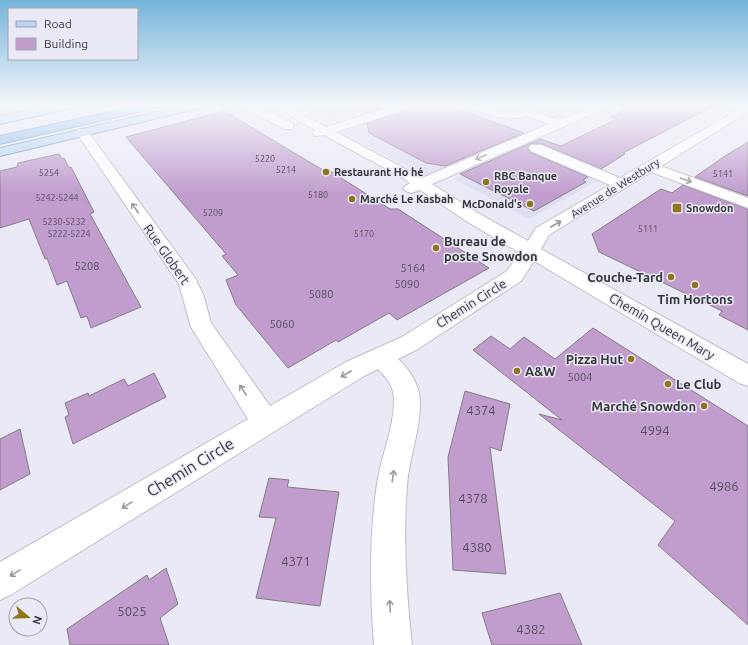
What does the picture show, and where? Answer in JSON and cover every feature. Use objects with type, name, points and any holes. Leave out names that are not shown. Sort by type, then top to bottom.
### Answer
[{"type":"highway","points":[[0,140],[26,134]]},
{"type":"main road","points":[[0,152],[73,134]]},
{"type":"street","name":"Rue Globert","points":[[83,134],[188,283],[192,291],[197,319],[265,422]]},
{"type":"street","name":"Chemin Queen Mary","points":[[304,134],[416,186]]},
{"type":"street","name":"Chemin Queen Mary","points":[[331,134],[416,186],[748,376]]},
{"type":"street","points":[[416,186],[536,134]]},
{"type":"street","name":"Avenue de Westbury","points":[[531,251],[542,232],[650,167],[711,134]]},
{"type":"street","points":[[536,148],[621,184]]},
{"type":"street","points":[[650,167],[748,203]]},
{"type":"street","name":"Chemin Circle","points":[[0,582],[355,369],[410,343],[514,276],[531,251]]},
{"type":"street","points":[[381,357],[403,382],[407,402],[396,456],[390,513],[389,576],[393,645]]},
{"type":"shaded area","points":[[345,134],[523,134],[427,177]]},
{"type":"shaded area","points":[[528,148],[597,181],[529,219],[454,179]]},
{"type":"building","points":[[137,134],[263,134],[323,170],[327,169],[390,209],[398,209],[489,268],[397,320],[389,313],[338,342],[336,340],[288,368],[236,305],[226,280],[238,275],[222,256],[226,254],[126,137]]},
{"type":"building","points":[[371,134],[521,134],[445,166],[426,163]]},
{"type":"building","points":[[586,134],[659,134],[623,153],[625,154],[601,169],[542,144],[530,144],[528,149],[530,152],[588,177],[583,180],[586,182],[534,211],[460,174],[540,139],[561,146]]},
{"type":"building","points":[[748,142],[748,196],[695,177],[725,156]]},
{"type":"building","points":[[59,154],[62,159],[64,158],[69,168],[71,167],[94,212],[90,214],[141,307],[91,328],[87,316],[81,318],[67,281],[57,285],[47,258],[45,259],[29,219],[0,228],[0,171],[17,167],[18,163]]},
{"type":"building","points":[[683,185],[748,209],[748,330],[719,315],[722,311],[599,252],[592,234],[661,189],[672,193]]},
{"type":"building","points":[[593,328],[748,426],[748,625],[658,545],[675,521],[539,414],[562,420],[473,350],[491,336],[510,349],[524,337],[555,359]]},
{"type":"building","points":[[154,373],[166,397],[73,444],[65,417],[69,415],[65,403],[88,393],[89,396],[124,379],[128,386]]},
{"type":"building","points":[[465,391],[510,404],[501,451],[490,447],[506,574],[453,570],[448,457]]},
{"type":"building","points":[[20,429],[30,474],[0,490],[0,439]]},
{"type":"building","points":[[269,478],[289,480],[287,487],[339,492],[320,606],[256,598],[276,518],[259,517]]},
{"type":"building","points":[[166,568],[178,604],[160,618],[169,645],[70,645],[67,629],[147,575],[149,580]]},
{"type":"building","points":[[560,593],[582,645],[492,645],[482,613]]},
{"type":"place","name":"Restaurant Ho hé","points":[[326,172]]},
{"type":"place","name":"RBC Banque Royale","points":[[486,182]]},
{"type":"place","name":"Marché Le Kasbah","points":[[352,199]]},
{"type":"place","name":"McDonald's","points":[[530,204]]},
{"type":"place","name":"Snowdon","points":[[677,208]]},
{"type":"place","name":"Bureau de poste Snowdon","points":[[436,248]]},
{"type":"place","name":"Couche-Tard","points":[[671,277]]},
{"type":"place","name":"Tim Hortons","points":[[695,285]]},
{"type":"place","name":"Pizza Hut","points":[[631,359]]},
{"type":"place","name":"A&W","points":[[517,371]]},
{"type":"place","name":"Le Club","points":[[668,384]]},
{"type":"place","name":"Marché Snowdon","points":[[704,406]]}]
